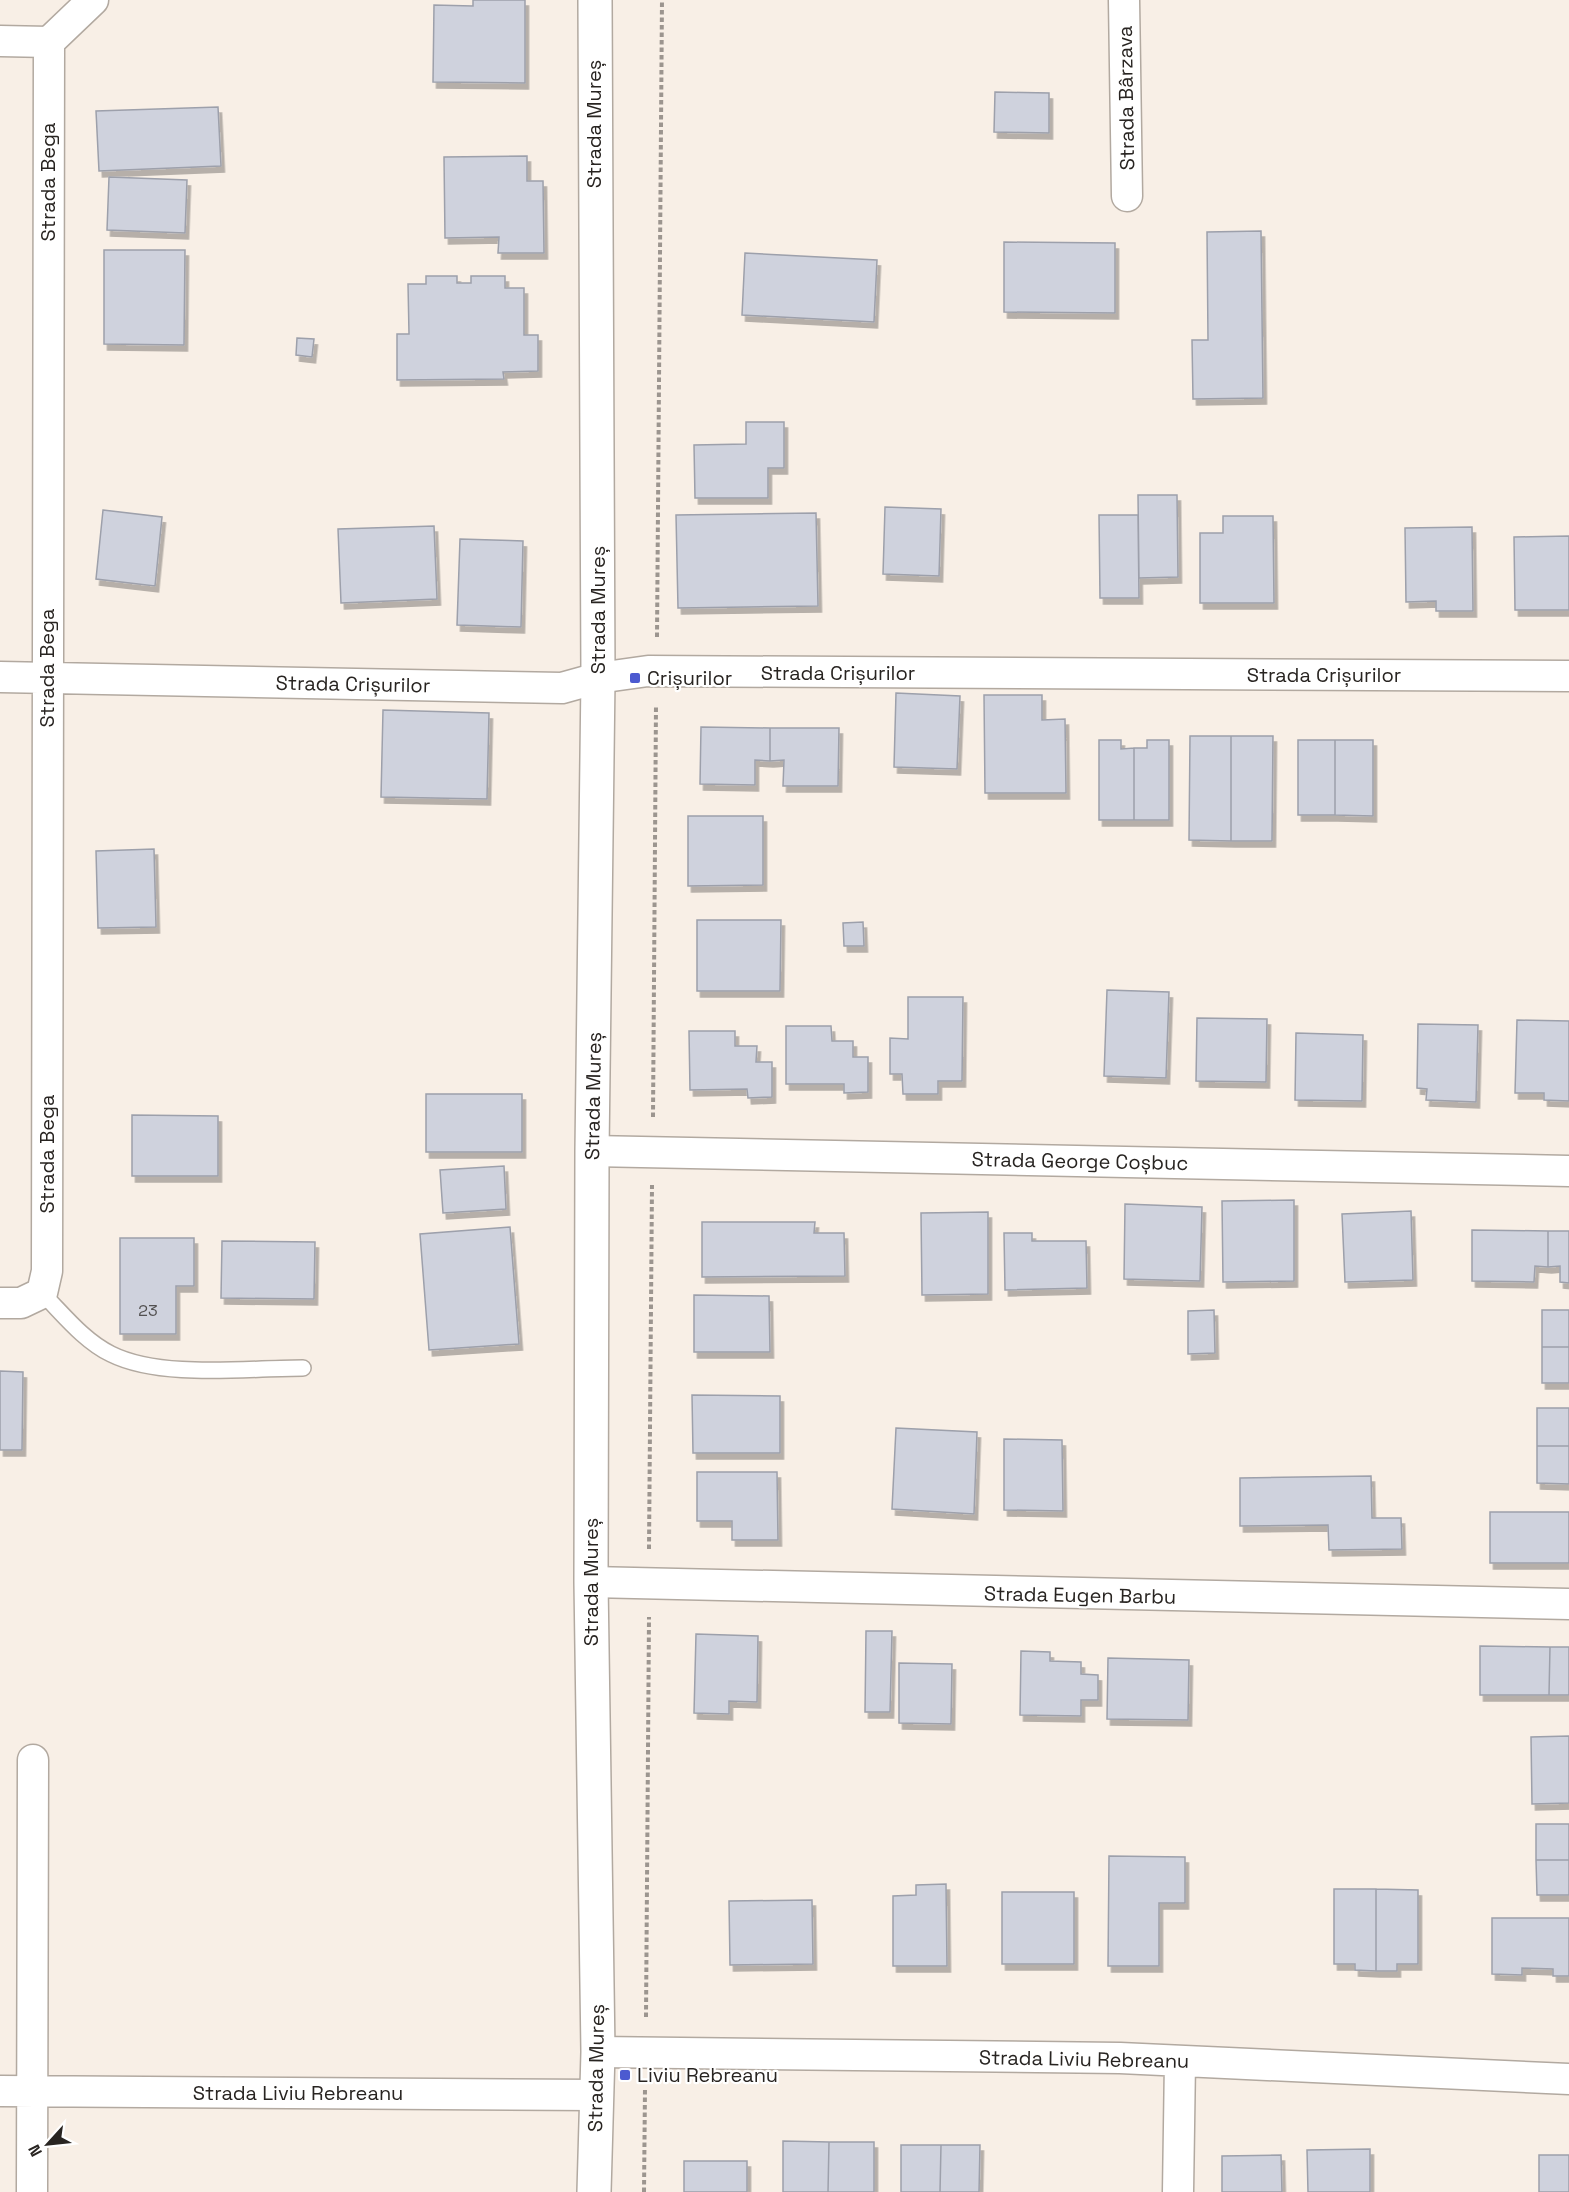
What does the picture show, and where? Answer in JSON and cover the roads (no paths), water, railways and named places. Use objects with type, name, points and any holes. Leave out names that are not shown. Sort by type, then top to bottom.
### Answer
[{"type":"street","points":[[0,41],[49,42],[93,0]]},
{"type":"street","name":"Strada Mureș","points":[[594,2192],[598,2052],[591,1582],[592,1151],[598,678],[595,0]]},
{"type":"street","name":"Strada Bârzava","points":[[1124,0],[1127,196]]},
{"type":"street","name":"Strada Bega","points":[[42,1293],[47,1271],[49,42]]},
{"type":"street","name":"Strada Crișurilor","points":[[0,677],[561,688],[598,678],[656,672],[1569,676]]},
{"type":"street","name":"Strada George Coșbuc","points":[[592,1151],[1569,1170]]},
{"type":"street","points":[[0,1303],[21,1303],[42,1293]]},
{"type":"street","name":"Strada Eugen Barbu","points":[[591,1582],[1569,1604]]},
{"type":"street","points":[[32,2192],[33,1760]]},
{"type":"street","name":"Strada Liviu Rebreanu","points":[[598,2052],[1180,2061],[1569,2079]]},
{"type":"street","points":[[1178,2192],[1180,2061]]},
{"type":"street","name":"Strada Liviu Rebreanu","points":[[0,2091],[596,2095]]},
{"type":"lane","points":[[42,1293],[81,1332],[109,1354],[135,1364],[174,1369],[303,1368]]},
{"type":"place","name":"Crișurilor","points":[[635,678]]},
{"type":"place","name":"Liviu Rebreanu","points":[[625,2075]]}]
